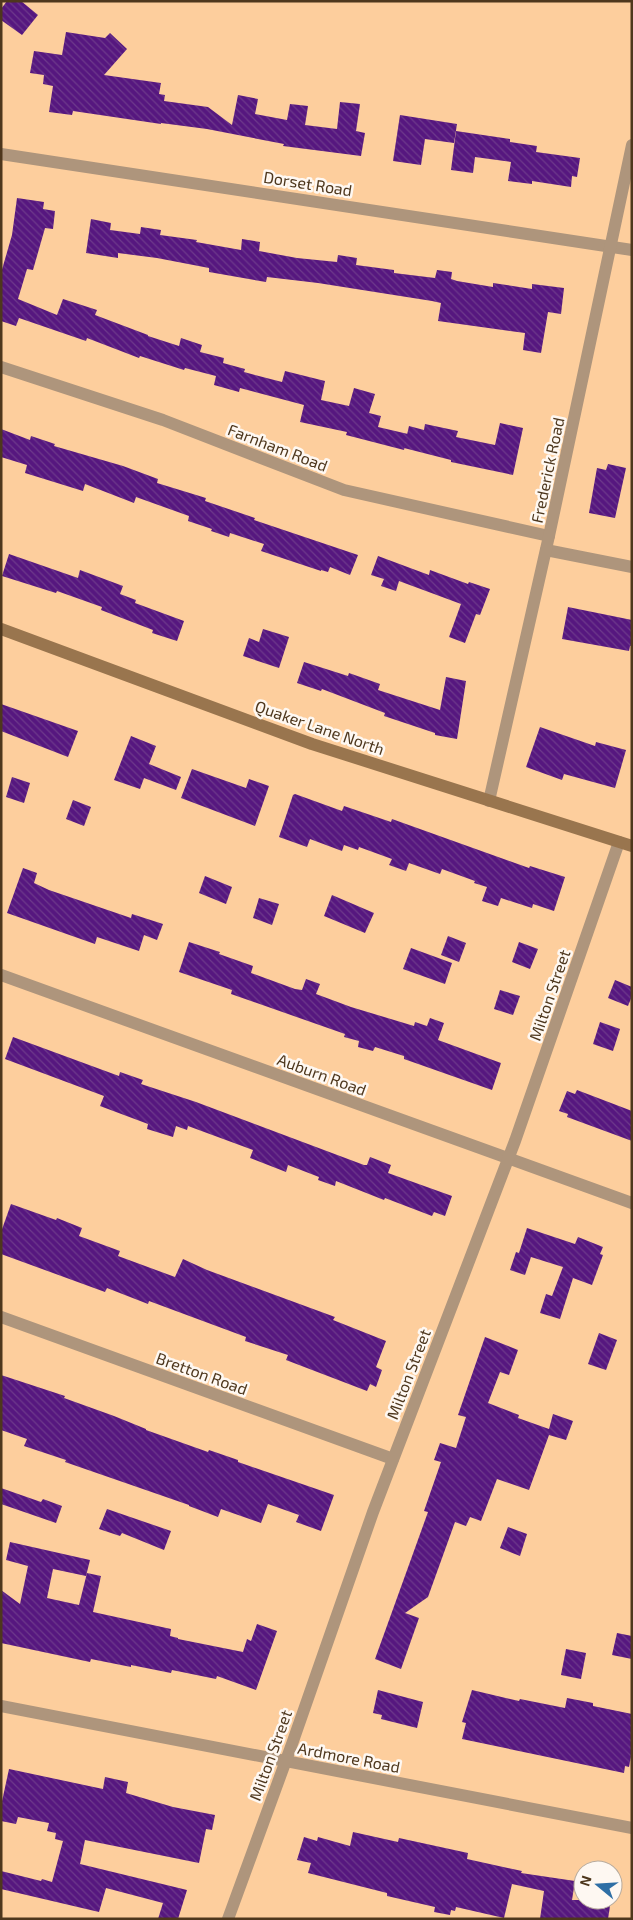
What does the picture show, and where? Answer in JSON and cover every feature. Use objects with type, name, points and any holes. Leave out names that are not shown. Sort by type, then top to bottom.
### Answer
[{"type":"street","name":"Frederick Road","points":[[489,801],[546,550],[632,145]]},
{"type":"street","name":"Dorset Road","points":[[1,154],[610,245],[632,250]]},
{"type":"street","name":"Farnham Road","points":[[1,367],[163,420],[344,490],[549,536]]},
{"type":"street","points":[[546,550],[632,567]]},
{"type":"street","name":"Quaker Lane North","points":[[1,629],[312,744],[626,844]]},
{"type":"street","name":"Milton Street","points":[[228,1919],[393,1460],[626,844]]},
{"type":"street","name":"Auburn Road","points":[[1,974],[632,1203]]},
{"type":"street","name":"Bretton Road","points":[[1,1317],[393,1460]]},
{"type":"street","name":"Ardmore Road","points":[[1,1706],[632,1828]]},
{"type":"building","points":[[7,1],[21,1],[38,15],[22,35],[1,20],[1,9]]},
{"type":"building","points":[[66,32],[105,38],[110,33],[127,49],[104,75],[161,83],[159,94],[165,95],[164,101],[208,107],[232,125],[238,95],[258,99],[255,114],[287,120],[290,104],[308,106],[305,125],[337,129],[340,102],[360,104],[356,131],[365,133],[361,156],[283,146],[284,144],[207,129],[73,111],[72,115],[49,112],[53,86],[43,84],[44,75],[30,73],[34,51],[62,55]]},
{"type":"building","points":[[400,115],[457,124],[454,143],[425,139],[421,165],[393,161]]},
{"type":"building","points":[[456,131],[510,139],[510,142],[537,146],[536,152],[580,158],[577,177],[572,176],[571,187],[532,181],[532,184],[508,181],[511,162],[475,157],[473,173],[451,170]]},
{"type":"building","points":[[17,198],[44,202],[43,209],[55,211],[53,229],[45,228],[33,270],[27,269],[18,299],[57,315],[63,299],[97,310],[95,315],[148,336],[179,346],[181,338],[202,345],[200,352],[224,358],[223,363],[245,369],[244,372],[282,382],[285,371],[325,381],[321,400],[349,406],[354,388],[375,394],[369,413],[381,416],[378,427],[408,434],[404,450],[346,435],[347,432],[300,422],[304,405],[240,388],[239,392],[214,385],[216,376],[185,368],[184,370],[140,356],[139,358],[87,338],[86,341],[19,318],[16,326],[1,321],[1,273],[12,235]]},
{"type":"building","points":[[91,219],[111,223],[110,230],[140,234],[141,227],[161,230],[160,235],[197,240],[196,242],[241,250],[242,239],[260,242],[259,251],[297,258],[337,262],[338,255],[357,258],[356,265],[394,270],[394,273],[435,278],[437,270],[452,272],[451,279],[457,281],[493,287],[493,283],[532,289],[532,284],[564,288],[561,314],[548,312],[541,353],[523,350],[525,333],[438,321],[441,303],[432,301],[267,277],[266,282],[209,272],[209,268],[157,258],[118,253],[118,258],[86,253]]},
{"type":"building","points":[[500,423],[523,428],[513,475],[451,462],[451,460],[404,448],[409,426],[424,430],[425,424],[458,431],[456,437],[495,445]]},
{"type":"building","points":[[1,429],[30,440],[31,436],[55,444],[54,446],[123,466],[158,479],[157,483],[206,498],[205,501],[255,518],[254,520],[358,555],[350,575],[330,567],[328,572],[321,571],[261,551],[264,544],[230,533],[229,537],[211,531],[212,529],[188,521],[189,516],[136,497],[134,503],[85,484],[83,491],[25,473],[27,465],[1,457]]},
{"type":"building","points":[[608,464],[626,468],[615,518],[589,513],[597,468],[606,470]]},
{"type":"building","points":[[9,554],[78,578],[80,570],[123,586],[120,594],[136,600],[135,603],[184,621],[177,641],[152,633],[153,630],[101,610],[102,607],[57,591],[56,593],[2,576]]},
{"type":"building","points":[[378,556],[429,575],[430,570],[468,584],[469,582],[490,589],[480,615],[476,614],[465,643],[449,637],[461,604],[399,581],[396,591],[381,586],[384,579],[371,575]]},
{"type":"building","points":[[568,607],[632,620],[632,646],[630,646],[629,651],[562,639]]},
{"type":"building","points":[[263,629],[289,637],[279,668],[243,656],[249,638],[259,642]]},
{"type":"building","points":[[304,662],[348,676],[349,673],[380,684],[378,690],[440,710],[446,677],[466,681],[457,739],[435,735],[435,733],[384,716],[385,713],[322,689],[321,691],[297,683]]},
{"type":"building","points":[[1,704],[78,731],[68,757],[1,731]]},
{"type":"building","points":[[540,727],[595,746],[596,742],[626,750],[615,788],[564,774],[562,780],[526,767]]},
{"type":"building","points":[[131,736],[156,746],[149,764],[181,777],[176,790],[144,778],[140,789],[114,780]]},
{"type":"building","points":[[192,769],[246,788],[249,779],[269,786],[255,826],[181,798]]},
{"type":"building","points":[[12,777],[30,783],[24,803],[6,797]]},
{"type":"building","points":[[295,794],[342,811],[344,806],[391,822],[392,819],[529,868],[530,866],[565,877],[554,911],[533,904],[532,908],[501,898],[498,906],[482,901],[487,887],[442,869],[440,874],[409,863],[406,871],[389,865],[392,859],[359,847],[358,850],[344,845],[342,851],[310,839],[307,847],[279,837],[293,795]]},
{"type":"building","points":[[73,800],[91,807],[84,826],[66,819]]},
{"type":"building","points":[[23,868],[37,873],[34,883],[49,890],[131,918],[132,914],[163,924],[157,940],[144,935],[139,951],[97,937],[95,944],[7,913]]},
{"type":"building","points":[[205,876],[232,887],[226,904],[199,893]]},
{"type":"building","points":[[332,895],[374,913],[365,933],[324,916]]},
{"type":"building","points":[[259,898],[279,904],[272,925],[253,918]]},
{"type":"building","points":[[448,936],[466,943],[459,962],[441,955]]},
{"type":"building","points":[[189,942],[220,952],[219,954],[253,966],[251,973],[295,989],[302,990],[306,979],[320,984],[316,994],[351,1007],[414,1026],[415,1022],[427,1026],[430,1018],[444,1023],[438,1040],[501,1063],[492,1090],[404,1059],[404,1056],[375,1047],[373,1051],[358,1047],[359,1041],[344,1037],[345,1034],[231,994],[232,990],[179,972]]},
{"type":"building","points":[[519,942],[538,949],[530,969],[512,962]]},
{"type":"building","points":[[411,948],[452,963],[445,984],[403,969]]},
{"type":"building","points":[[615,980],[632,987],[632,996],[628,1006],[608,998]]},
{"type":"building","points":[[500,990],[520,996],[513,1015],[494,1009]]},
{"type":"building","points":[[600,1022],[620,1029],[613,1051],[593,1044]]},
{"type":"building","points":[[13,1037],[119,1076],[120,1072],[143,1080],[141,1084],[196,1102],[364,1165],[367,1165],[370,1157],[391,1165],[388,1173],[452,1196],[445,1216],[434,1212],[432,1216],[336,1181],[335,1186],[318,1180],[319,1177],[288,1165],[286,1172],[250,1158],[253,1150],[188,1126],[187,1130],[176,1126],[173,1137],[147,1129],[148,1124],[100,1106],[104,1096],[5,1059]]},
{"type":"building","points":[[577,1090],[632,1111],[632,1141],[567,1117],[568,1114],[559,1111],[567,1091],[575,1094]]},
{"type":"building","points":[[11,1204],[82,1228],[79,1236],[120,1251],[118,1256],[175,1277],[183,1259],[207,1270],[335,1317],[333,1320],[386,1341],[376,1367],[382,1370],[376,1387],[370,1384],[367,1391],[286,1360],[288,1355],[245,1341],[246,1337],[149,1301],[148,1304],[107,1288],[105,1292],[1,1254],[1,1232]]},
{"type":"building","points":[[527,1228],[575,1244],[578,1237],[603,1247],[600,1254],[603,1255],[592,1285],[573,1278],[560,1319],[540,1313],[546,1294],[552,1296],[563,1267],[531,1257],[525,1275],[510,1270],[516,1252],[519,1253]]},
{"type":"building","points":[[599,1333],[617,1340],[606,1370],[588,1364]]},
{"type":"building","points":[[485,1337],[518,1350],[509,1375],[500,1372],[488,1403],[519,1415],[518,1418],[549,1429],[553,1414],[573,1421],[566,1440],[549,1435],[529,1490],[497,1479],[481,1521],[470,1517],[466,1526],[455,1522],[428,1597],[405,1613],[419,1618],[401,1669],[375,1659],[428,1512],[424,1511],[441,1462],[434,1460],[440,1443],[456,1448],[466,1417],[458,1415]]},
{"type":"building","points":[[1,1375],[65,1396],[64,1398],[146,1430],[208,1452],[209,1450],[238,1460],[238,1462],[334,1495],[321,1531],[296,1522],[299,1515],[268,1504],[261,1523],[221,1509],[218,1517],[24,1446],[27,1439],[1,1430]]},
{"type":"building","points":[[1,1488],[41,1502],[43,1499],[62,1506],[56,1523],[1,1504]]},
{"type":"building","points":[[107,1509],[171,1531],[164,1550],[122,1533],[120,1536],[99,1529]]},
{"type":"building","points":[[508,1527],[527,1534],[520,1556],[500,1548]]},
{"type":"building","points":[[10,1542],[90,1560],[86,1576],[53,1569],[47,1598],[79,1605],[87,1573],[101,1576],[93,1612],[171,1629],[170,1636],[178,1639],[243,1652],[247,1639],[251,1641],[257,1624],[277,1631],[256,1690],[217,1676],[216,1679],[172,1670],[171,1673],[91,1659],[90,1662],[1,1643],[1,1590],[20,1604],[28,1566],[6,1560]]},
{"type":"building","points":[[617,1633],[632,1636],[632,1659],[612,1655]]},
{"type":"building","points":[[566,1649],[586,1653],[581,1679],[561,1675]]},
{"type":"building","points":[[378,1690],[423,1702],[417,1728],[381,1719],[382,1715],[373,1713]]},
{"type":"building","points":[[472,1690],[519,1701],[520,1699],[565,1708],[567,1698],[593,1703],[593,1706],[632,1714],[632,1751],[629,1767],[625,1766],[624,1773],[462,1739],[466,1723],[462,1722]]},
{"type":"building","points":[[9,1769],[103,1789],[105,1777],[128,1782],[126,1793],[173,1807],[215,1815],[212,1830],[206,1829],[199,1863],[85,1840],[80,1864],[187,1890],[178,1919],[158,1919],[163,1903],[106,1888],[99,1912],[1,1889],[1,1871],[52,1882],[63,1841],[55,1839],[56,1833],[47,1831],[49,1823],[18,1817],[16,1824],[1,1821],[1,1806]]},
{"type":"building","points":[[353,1832],[398,1842],[399,1838],[468,1853],[467,1859],[522,1871],[521,1873],[573,1881],[573,1910],[609,1910],[608,1919],[540,1919],[544,1891],[512,1884],[504,1918],[456,1907],[455,1911],[451,1910],[450,1915],[434,1912],[435,1907],[387,1896],[387,1893],[308,1873],[311,1863],[297,1860],[304,1837],[317,1841],[318,1837],[350,1846]]}]
